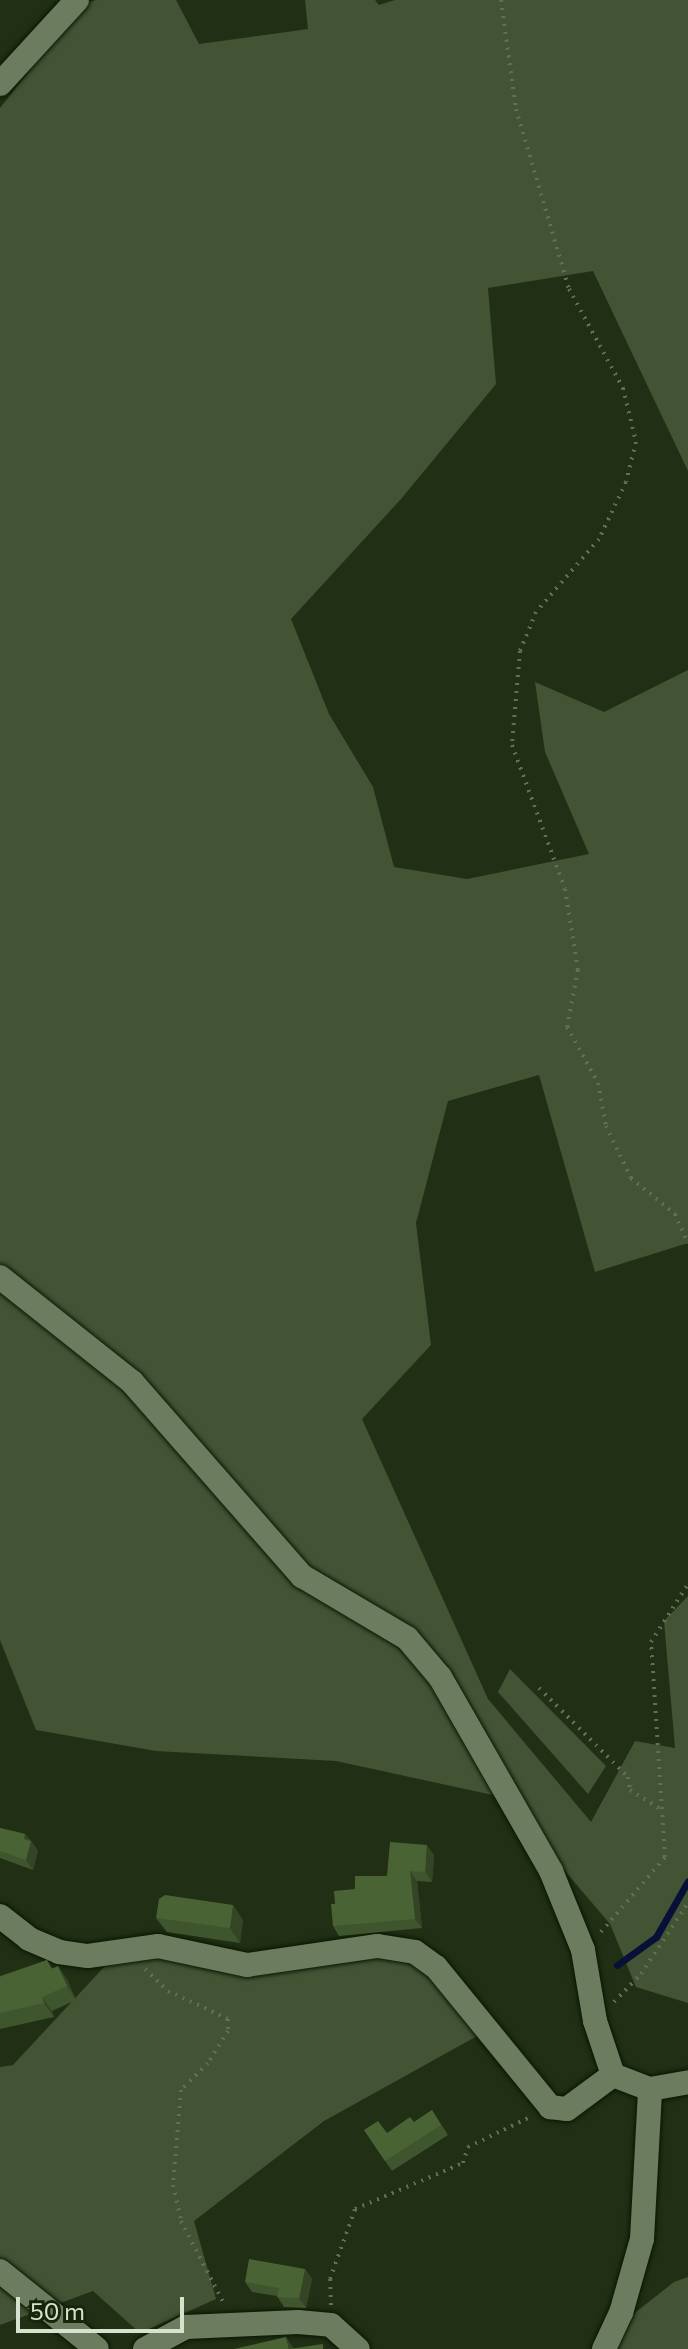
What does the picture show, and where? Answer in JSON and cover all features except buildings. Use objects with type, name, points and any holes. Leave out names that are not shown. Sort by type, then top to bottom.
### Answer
[{"type":"street","points":[[0,84],[77,0]]},
{"type":"street","points":[[0,1277],[132,1382],[302,1576],[407,1638],[432,1667],[551,1871],[583,1950],[595,2021],[613,2075]]},
{"type":"street","points":[[0,1916],[29,1939],[59,1952],[88,1956],[158,1946],[247,1965],[378,1946],[415,1952],[436,1967],[550,2107],[567,2109],[613,2075]]},
{"type":"street","points":[[613,2075],[650,2089],[688,2082]]},
{"type":"street","points":[[604,2349],[621,2313],[642,2239],[650,2089]]},
{"type":"street","points":[[0,2271],[97,2349]]},
{"type":"street","points":[[145,2349],[186,2327],[228,2322],[331,2325],[358,2349]]},
{"type":"path","points":[[501,0],[516,109],[569,289],[623,388],[636,442],[626,482],[599,539],[536,612],[520,651],[512,745],[565,889],[578,970],[567,1027],[598,1083],[606,1126],[631,1178],[675,1214],[688,1243]]},
{"type":"path","points":[[583,1950],[631,1902],[665,1857],[651,1642],[688,1584]]},
{"type":"path","points":[[539,1688],[628,1777],[630,1790],[661,1809]]},
{"type":"path","points":[[595,2021],[641,1974],[688,1903]]},
{"type":"path","points":[[125,1951],[168,1991],[228,2019],[228,2031],[208,2063],[181,2090],[173,2185],[181,2221],[221,2294],[228,2322]]},
{"type":"path","points":[[331,2325],[330,2279],[355,2209],[463,2163],[468,2147],[550,2107]]},
{"type":"green space","points":[[96,0],[176,0],[199,44],[308,29],[305,0],[375,0],[379,5],[395,0],[688,0],[688,471],[593,271],[488,288],[496,384],[401,499],[291,619],[329,714],[373,787],[394,867],[467,879],[589,854],[545,752],[535,682],[604,712],[688,670],[688,1243],[595,1272],[539,1075],[448,1101],[416,1223],[431,1345],[362,1419],[488,1699],[591,1822],[635,1741],[675,1748],[664,1621],[688,1596],[688,2003],[636,1987],[610,1924],[502,1797],[336,1761],[156,1751],[36,1730],[0,1640],[0,108],[82,4]]},
{"type":"green space","points":[[510,1669],[606,1766],[588,1794],[498,1692]]},
{"type":"green space","points":[[380,1942],[446,1964],[479,2035],[324,2121],[194,2221],[216,2299],[140,2333],[93,2291],[0,2325],[0,2067],[13,2065],[117,1953],[264,1957]]},
{"type":"green space","points":[[688,2277],[688,2349],[598,2349],[603,2338],[674,2282]]},
{"type":"waterway","points":[[617,1965],[656,1937],[688,1881]]}]
